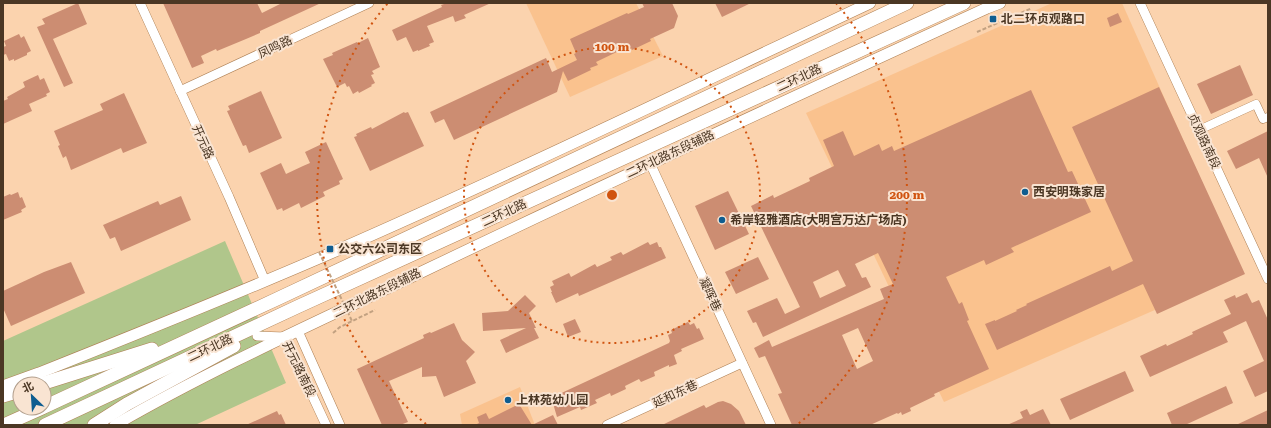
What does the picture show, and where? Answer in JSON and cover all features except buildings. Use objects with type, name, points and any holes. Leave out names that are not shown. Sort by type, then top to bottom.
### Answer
[{"type":"highway","name":"二环北路","points":[[52,403],[286,295],[907,3]]},
{"type":"highway","name":"二环北路","points":[[45,425],[297,307],[964,3]]},
{"type":"highway","points":[[94,425],[127,404],[226,350],[256,336],[297,307]]},
{"type":"highway","points":[[52,380],[201,333]]},
{"type":"highway","name":"二环北路","points":[[4,425],[24,416]]},
{"type":"main road","points":[[3,386],[46,370],[333,252],[507,174],[870,3]]},
{"type":"main road","name":"二环北路东段辅路","points":[[115,425],[155,402],[285,337],[650,163],[1000,3]]},
{"type":"street","name":"开元路","points":[[140,3],[265,281]]},
{"type":"street","name":"凤鸣路","points":[[180,91],[369,3]]},
{"type":"street","name":"贞观路南段","points":[[1140,3],[1268,279]]},
{"type":"street","points":[[1199,130],[1256,104],[1263,119],[1268,117]]},
{"type":"street","name":"凝晖巷","points":[[650,163],[771,425]]},
{"type":"street","name":"开元路南段","points":[[298,331],[340,425]]},
{"type":"street","name":"开元路南段","points":[[256,336],[285,337],[326,425]]},
{"type":"street","name":"延和东巷","points":[[607,425],[742,363]]},
{"type":"path","points":[[977,32],[1032,8]]},
{"type":"path","points":[[319,252],[352,321]]},
{"type":"path","points":[[332,334],[340,326],[375,310]]},
{"type":"shaded area","points":[[526,3],[636,3],[663,56],[570,97]]},
{"type":"shaded area","name":"西安明珠家居","points":[[1052,3],[1122,3],[1242,272],[944,402],[806,113]]},
{"type":"shaded area","name":"上林苑幼儿园","points":[[520,387],[535,425],[462,425],[460,414]]},
{"type":"green space","points":[[225,241],[286,383],[195,425],[3,425],[3,341]]},
{"type":"place","name":"北二环贞观路口","points":[[993,19]]},
{"type":"place","name":"西安明珠家居","points":[[1025,192]]},
{"type":"place","name":"希岸轻雅酒店(大明宫万达广场店)","points":[[722,220]]},
{"type":"place","name":"公交六公司东区","points":[[330,249]]},
{"type":"place","name":"上林苑幼儿园","points":[[508,400]]}]
